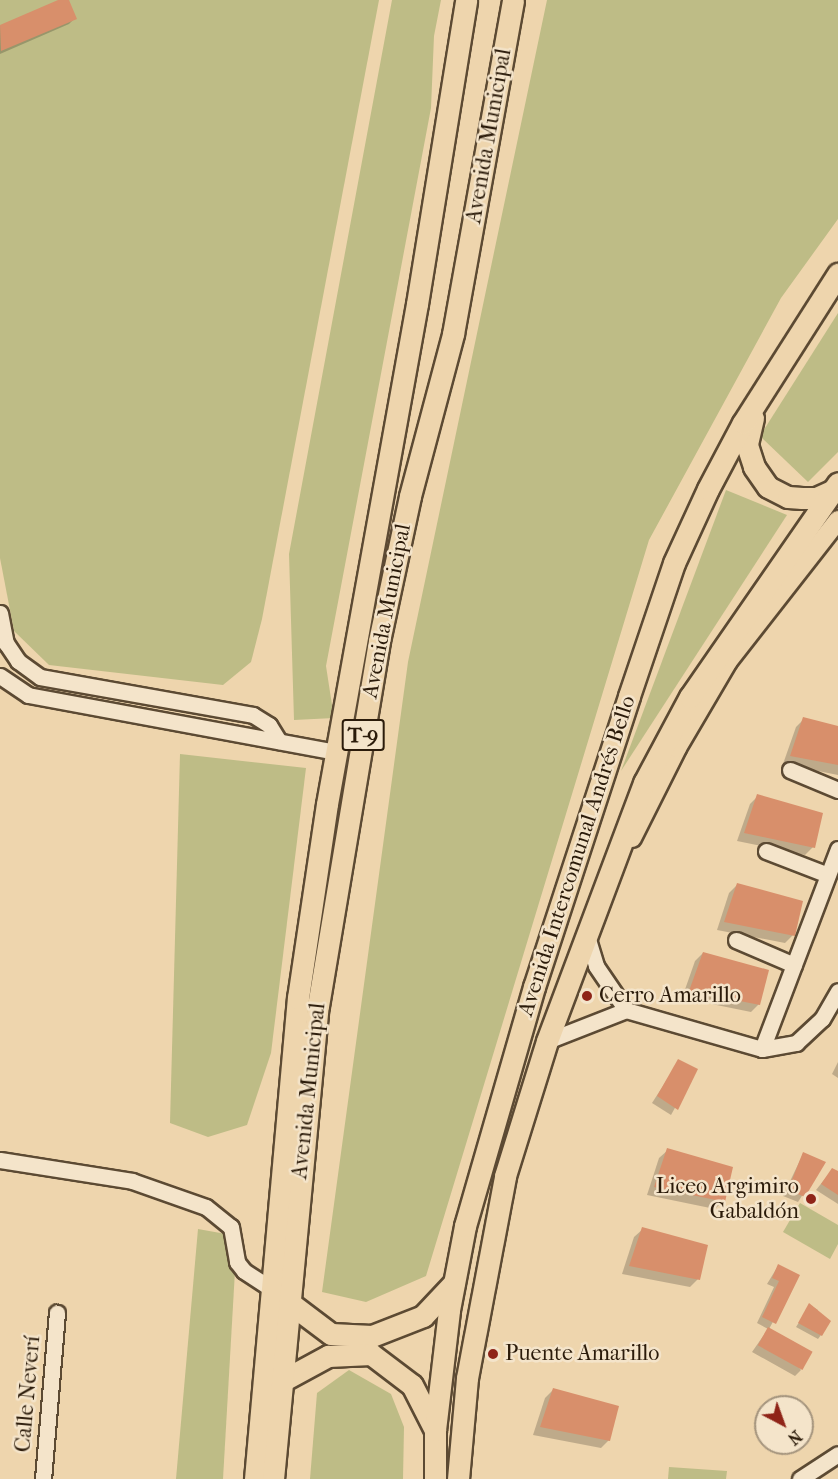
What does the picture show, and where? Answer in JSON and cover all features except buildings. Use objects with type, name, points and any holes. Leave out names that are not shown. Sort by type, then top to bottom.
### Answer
[{"type":"highway","name":"Avenida Municipal","points":[[255,1479],[270,1288],[298,998],[337,752],[417,304],[466,0]]},
{"type":"highway","name":"Avenida Municipal","points":[[273,1479],[287,1301],[318,1006],[379,641],[410,496],[453,333],[513,0]]},
{"type":"highway","name":"Avenida Intercomunal Andrés Bello","points":[[435,1479],[435,1430],[454,1282],[487,1143],[534,987],[671,573],[708,489],[766,387],[838,274]]},
{"type":"highway","points":[[766,387],[747,445],[754,467],[768,487],[781,495],[816,498],[836,488]]},
{"type":"highway","points":[[596,916],[644,783],[690,697],[836,488]]},
{"type":"highway","name":"Avenida Intercomunal Andrés Bello","points":[[458,1479],[467,1378],[505,1176],[547,1041],[596,916]]},
{"type":"highway","points":[[287,1301],[331,1334],[372,1336],[423,1316],[454,1282]]},
{"type":"highway","points":[[280,1382],[328,1356],[370,1354],[412,1385],[435,1430]]},
{"type":"main road","name":"Avenida Intercomunal Andrés Bello","points":[[596,916],[665,772],[728,661],[838,520]]},
{"type":"street","points":[[0,612],[6,643],[18,661],[40,677],[254,715],[269,725],[279,741]]},
{"type":"street","points":[[0,676],[28,695],[337,752]]},
{"type":"street","points":[[790,770],[838,790]]},
{"type":"street","points":[[762,1049],[838,849]]},
{"type":"street","points":[[766,851],[828,875]]},
{"type":"street","points":[[588,936],[596,966],[626,1010]]},
{"type":"street","points":[[736,940],[794,965]]},
{"type":"street","points":[[547,1041],[626,1010],[762,1049],[796,1043],[822,1019],[838,991]]},
{"type":"street","points":[[0,1160],[132,1181],[206,1207],[231,1227],[237,1262],[244,1271],[270,1288]]},
{"type":"street","name":"Calle Neverí","points":[[43,1479],[57,1313]]},
{"type":"street","points":[[800,1479],[837,1452]]},
{"type":"shaded area","points":[[0,0],[379,0],[262,619],[251,662],[223,685],[49,665],[14,631],[0,558]]},
{"type":"shaded area","points":[[392,0],[441,0],[434,36],[431,108],[326,666],[334,718],[294,720],[289,554]]},
{"type":"shaded area","points":[[547,0],[838,0],[838,219],[781,298],[649,540],[426,1276],[366,1302],[322,1292],[408,662]]},
{"type":"shaded area","points":[[838,313],[838,452],[808,482],[760,436]]},
{"type":"shaded area","points":[[726,490],[787,515],[621,771]]},
{"type":"shaded area","points":[[180,754],[306,768],[271,1053],[247,1125],[208,1137],[170,1123]]},
{"type":"shaded area","points":[[800,1203],[838,1225],[838,1244],[830,1259],[783,1232]]},
{"type":"shaded area","points":[[198,1229],[237,1236],[223,1479],[176,1479]]},
{"type":"shaded area","points":[[349,1370],[391,1394],[404,1427],[403,1479],[310,1479],[317,1393]]},
{"type":"shaded area","points":[[669,1467],[727,1471],[726,1479],[668,1479]]},
{"type":"place","name":"Cerro Amarillo","points":[[587,996]]},
{"type":"place","name":"Liceo Argimiro Gabaldón","points":[[811,1199]]},
{"type":"place","name":"Puente Amarillo","points":[[493,1354]]}]
